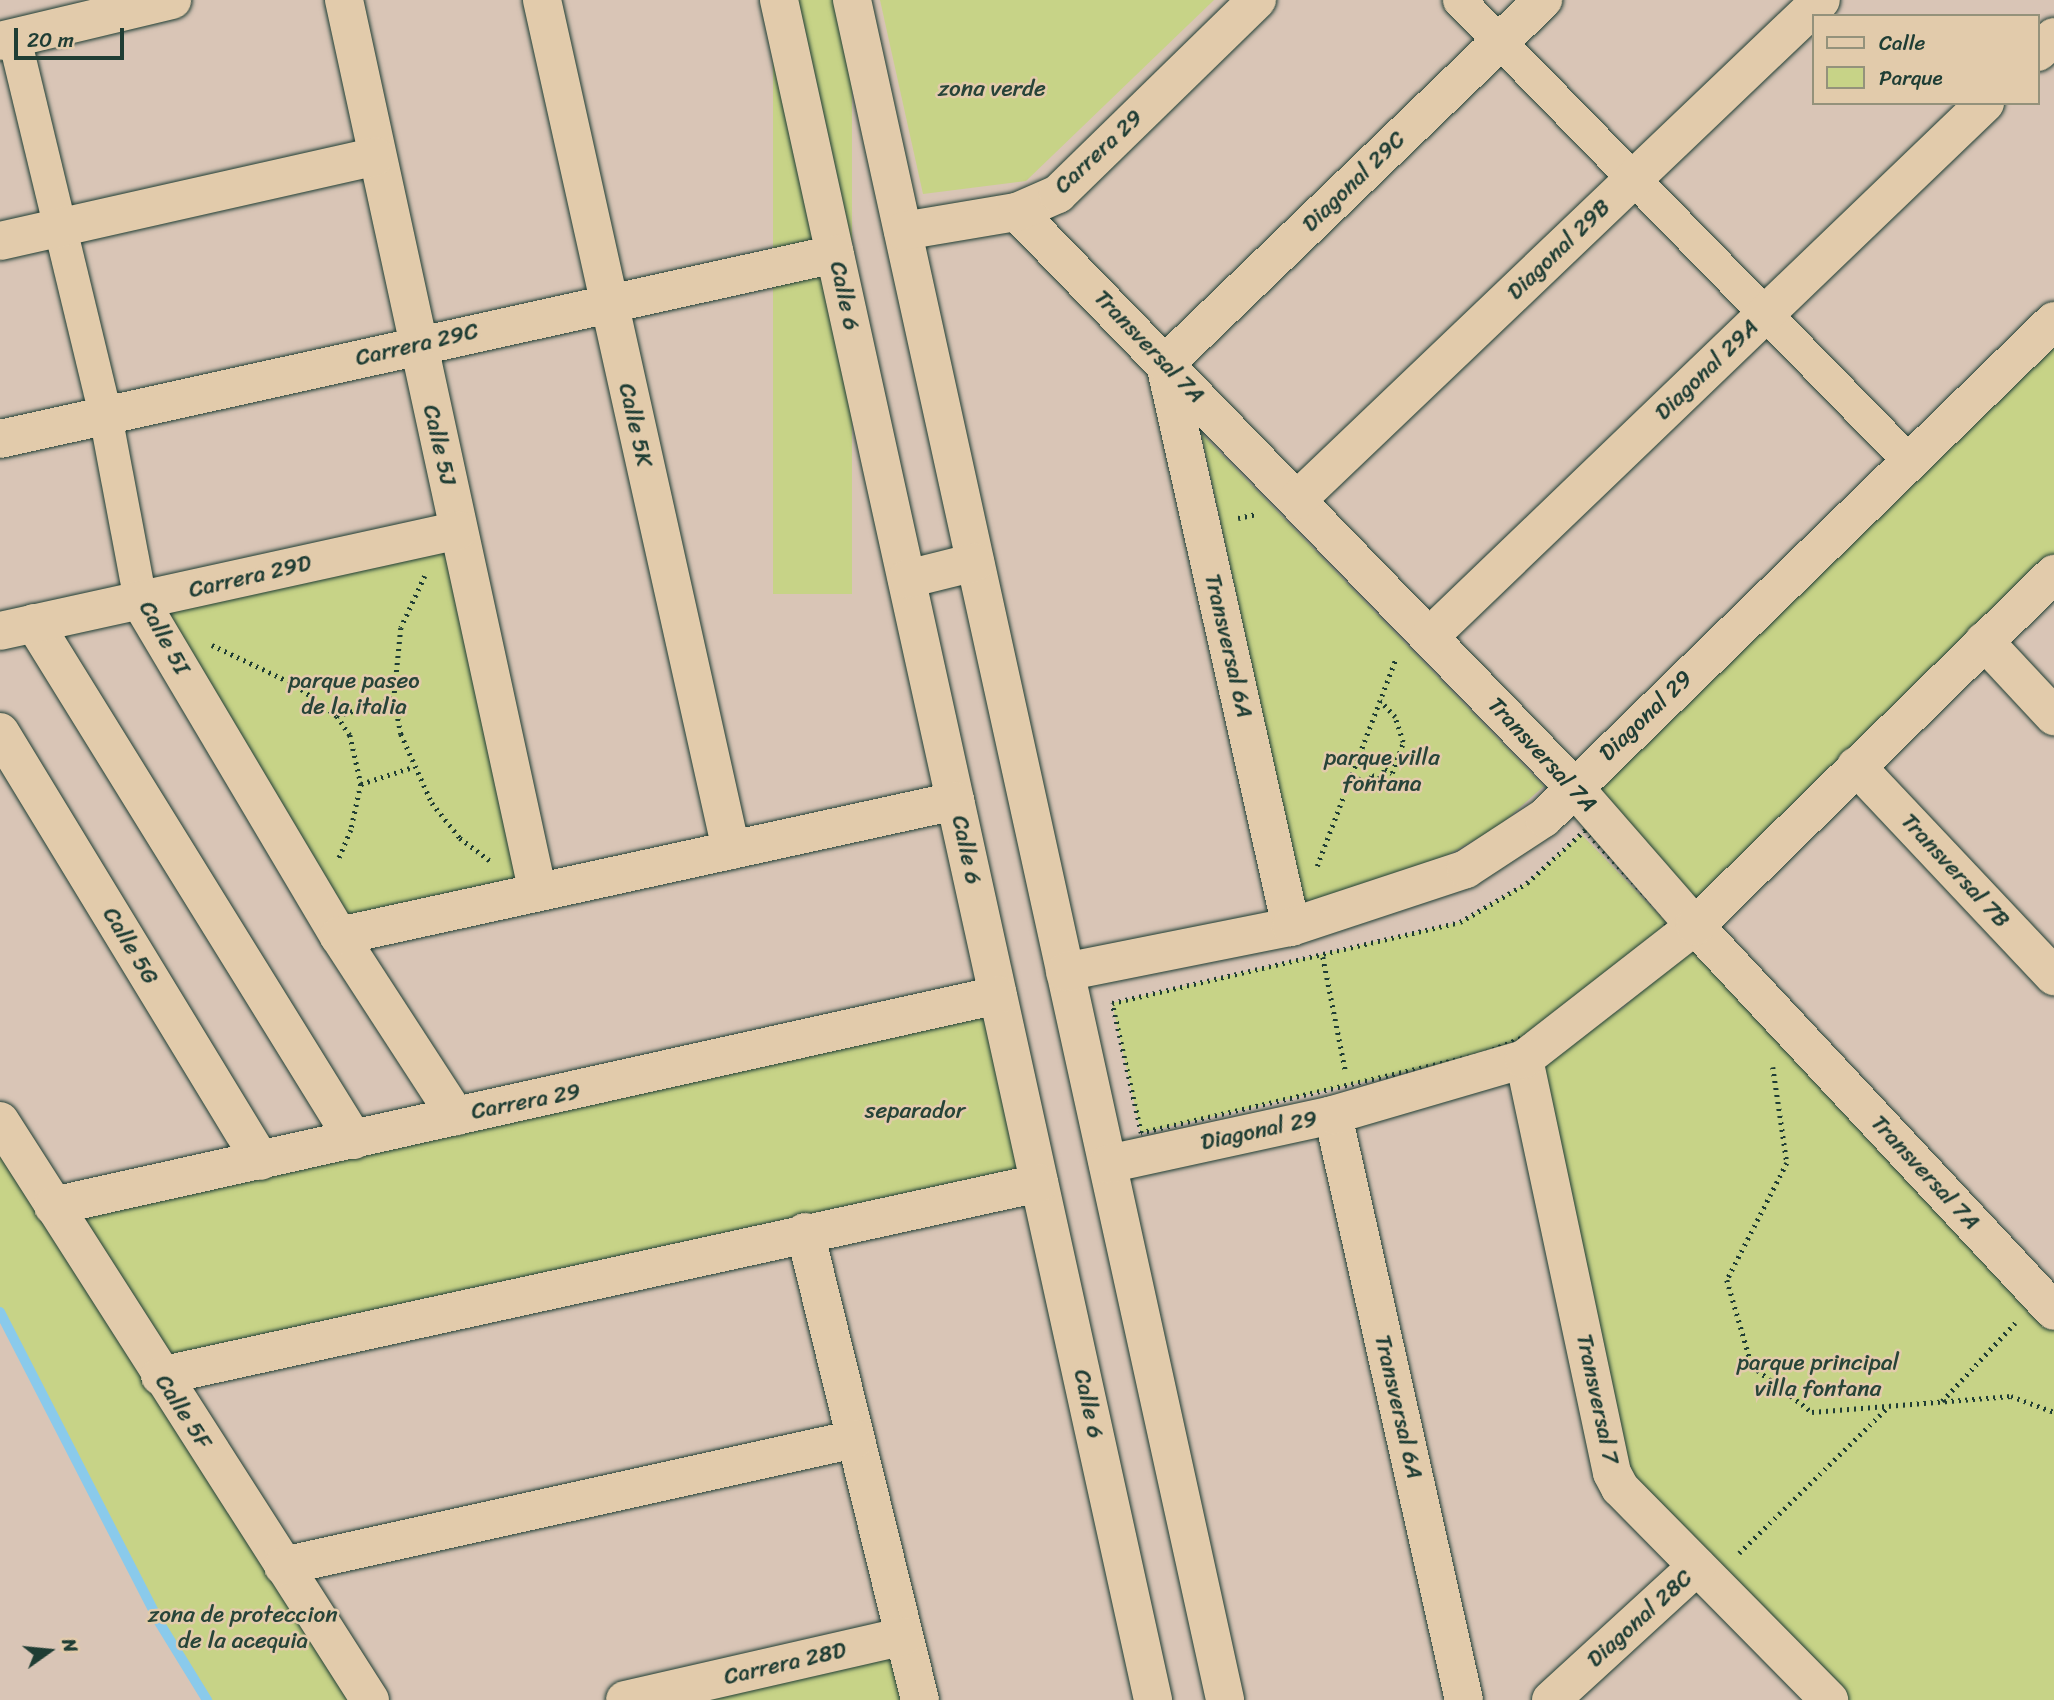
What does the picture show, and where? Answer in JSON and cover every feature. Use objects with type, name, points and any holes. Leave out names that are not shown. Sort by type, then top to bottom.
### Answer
[{"type":"street","points":[[5,33],[172,0]]},
{"type":"street","name":"Calle 5J","points":[[345,0],[416,346],[537,889]]},
{"type":"street","name":"Calle 5K","points":[[542,0],[731,850]]},
{"type":"street","name":"Calle 6","points":[[779,0],[1153,1700]]},
{"type":"street","points":[[852,0],[1225,1700]]},
{"type":"street","name":"Carrera 29","points":[[903,231],[1017,212],[1058,194],[1257,0]]},
{"type":"street","points":[[1459,0],[1909,461]]},
{"type":"street","name":"Diagonal 29C","points":[[1165,364],[1543,0]]},
{"type":"street","name":"Diagonal 29B","points":[[1280,506],[1633,179],[1821,0]]},
{"type":"street","name":"Calle 5I","points":[[5,33],[60,227],[105,415],[141,601],[339,936],[456,1115]]},
{"type":"street","points":[[2040,50],[2054,37]]},
{"type":"street","name":"Diagonal 29A","points":[[1413,645],[1766,314],[1983,105]]},
{"type":"street","points":[[0,240],[376,156]]},
{"type":"street","name":"Transversal 7A","points":[[1017,212],[1165,364],[1280,506],[1413,645],[1573,786],[2037,1314]]},
{"type":"street","name":"Carrera 29C","points":[[0,439],[607,302],[835,254]]},
{"type":"street","name":"Diagonal 29","points":[[1065,972],[1291,927],[1466,869],[1544,818],[1573,786],[2054,321]]},
{"type":"street","name":"Transversal 6A","points":[[1165,364],[1291,927]]},
{"type":"street","name":"Carrera 29D","points":[[17,627],[458,530]]},
{"type":"street","points":[[907,579],[975,562]]},
{"type":"street","name":"Diagonal 29","points":[[1108,1164],[1341,1101],[1524,1059],[1695,926],[2054,574]]},
{"type":"street","points":[[17,627],[354,1140]]},
{"type":"street","points":[[1984,641],[2054,716]]},
{"type":"street","name":"Calle 5G","points":[[0,732],[261,1161]]},
{"type":"street","name":"Transversal 7B","points":[[1856,766],[2054,976]]},
{"type":"street","points":[[339,936],[537,889],[731,850],[955,800]]},
{"type":"street","name":"Carrera 29","points":[[53,1206],[998,995]]},
{"type":"street","name":"Transversal 7","points":[[1524,1059],[1612,1473],[1620,1488],[1829,1700]]},
{"type":"street","name":"Transversal 6A","points":[[1341,1101],[1464,1700]]},
{"type":"street","name":"Calle 5F","points":[[0,1121],[160,1376],[370,1700]]},
{"type":"street","points":[[160,1376],[805,1232],[1040,1183]]},
{"type":"street","points":[[805,1232],[920,1700]]},
{"type":"street","points":[[283,1566],[855,1439]]},
{"type":"street","name":"Diagonal 28C","points":[[1551,1700],[1697,1566]]},
{"type":"street","name":"Carrera 28D","points":[[625,1700],[904,1636]]},
{"type":"path","points":[[1231,520],[1280,506]]},
{"type":"path","points":[[458,530],[411,600],[401,628],[394,698],[413,767],[432,803],[460,838],[537,889]]},
{"type":"path","points":[[199,639],[262,666],[337,716],[351,735],[361,783],[351,830],[336,867]]},
{"type":"path","points":[[1313,876],[1380,701],[1413,645]]},
{"type":"path","points":[[337,716],[394,698]]},
{"type":"path","points":[[1352,775],[1368,784],[1372,775],[1379,778],[1385,769],[1392,773],[1402,741],[1395,717],[1380,701]]},
{"type":"path","points":[[361,783],[413,767]]},
{"type":"path","points":[[1585,830],[1666,917],[1667,929],[1645,950],[1587,998],[1527,1036],[1483,1054],[1341,1101],[1142,1133],[1112,1003],[1323,957],[1460,922],[1527,883],[1585,830]]},
{"type":"path","points":[[1323,957],[1341,1101]]},
{"type":"path","points":[[1772,1062],[1787,1163],[1727,1280],[1752,1366],[1812,1412],[2011,1396],[2054,1412]]},
{"type":"path","points":[[1941,1402],[2037,1314]]},
{"type":"path","points":[[1739,1553],[1889,1406]]},
{"type":"green space","points":[[773,0],[852,0],[852,594],[773,594]]},
{"type":"green space","name":"zona verde","points":[[880,0],[1214,0],[1026,181],[923,194]]},
{"type":"green space","points":[[2054,323],[2054,574],[1698,913],[1583,788]]},
{"type":"green space","name":"parque villa fontana","points":[[1201,433],[1544,786],[1498,827],[1406,878],[1304,902]]},
{"type":"green space","name":"parque paseo de la italia","points":[[458,530],[537,889],[339,936],[140,601]]},
{"type":"green space","points":[[1581,834],[1666,922],[1645,950],[1527,1036],[1483,1054],[1141,1133],[1112,1003],[1460,922],[1527,883]]},
{"type":"green space","name":"parque principal villa fontana","points":[[1699,935],[2054,1326],[2054,1700],[1846,1700],[1630,1484],[1532,1062],[1623,1008]]},
{"type":"green space","name":"separador","points":[[998,995],[1039,1183],[160,1376],[370,1700],[207,1700],[159,1622],[0,1312],[0,1121],[53,1206]]},
{"type":"green space","points":[[904,1636],[920,1700],[625,1700]]},
{"type":"waterway","points":[[0,1312],[159,1622],[207,1700]]},
{"type":"park label","name":"zona de proteccion de la acequia","points":[[243,1628]]}]
